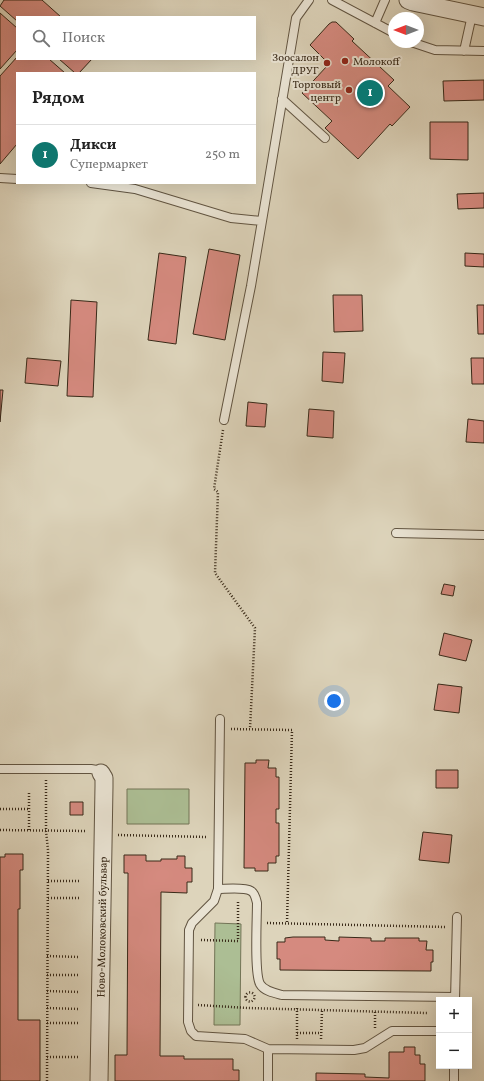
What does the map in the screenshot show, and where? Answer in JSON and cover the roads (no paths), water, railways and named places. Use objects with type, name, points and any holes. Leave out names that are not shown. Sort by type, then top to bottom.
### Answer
[{"type":"street","points":[[408,0],[478,16]]},
{"type":"street","name":"Ново-Молоковский бульвар","points":[[99,1081],[104,786],[104,778],[101,773]]},
{"type":"lane","points":[[224,420],[251,286],[296,18],[309,0]]},
{"type":"lane","points":[[332,0],[388,30]]},
{"type":"lane","points":[[375,23],[385,0]]},
{"type":"lane","points":[[464,51],[478,16]]},
{"type":"lane","points":[[424,46],[435,50],[484,51]]},
{"type":"lane","points":[[282,98],[325,138]]},
{"type":"lane","points":[[0,178],[16,179]]},
{"type":"lane","points":[[98,184],[135,189],[231,218],[262,221]]},
{"type":"lane","points":[[396,533],[484,535]]},
{"type":"lane","points":[[220,719],[218,889],[214,901],[192,923],[189,930],[188,1022],[191,1031],[196,1036],[246,1039],[268,1049],[321,1050],[365,1048],[392,1031],[436,1031]]},
{"type":"lane","points":[[0,769],[91,769],[97,770],[101,773]]},
{"type":"lane","points":[[218,889],[238,889],[251,891],[255,895],[257,903],[256,970],[260,984],[270,993],[282,995],[441,997]]},
{"type":"lane","points":[[455,997],[457,917]]},
{"type":"lane","points":[[268,1049],[268,1081]]},
{"type":"lane","points":[[454,1069],[454,1081]]},
{"type":"place","name":"Молокоff","points":[[345,61]]},
{"type":"place","name":"Зоосалон ДРУГ","points":[[327,63]]},
{"type":"place","name":"Торговый центр","points":[[349,90]]},
{"type":"place","name":"Дикси","points":[[370,93]]}]
